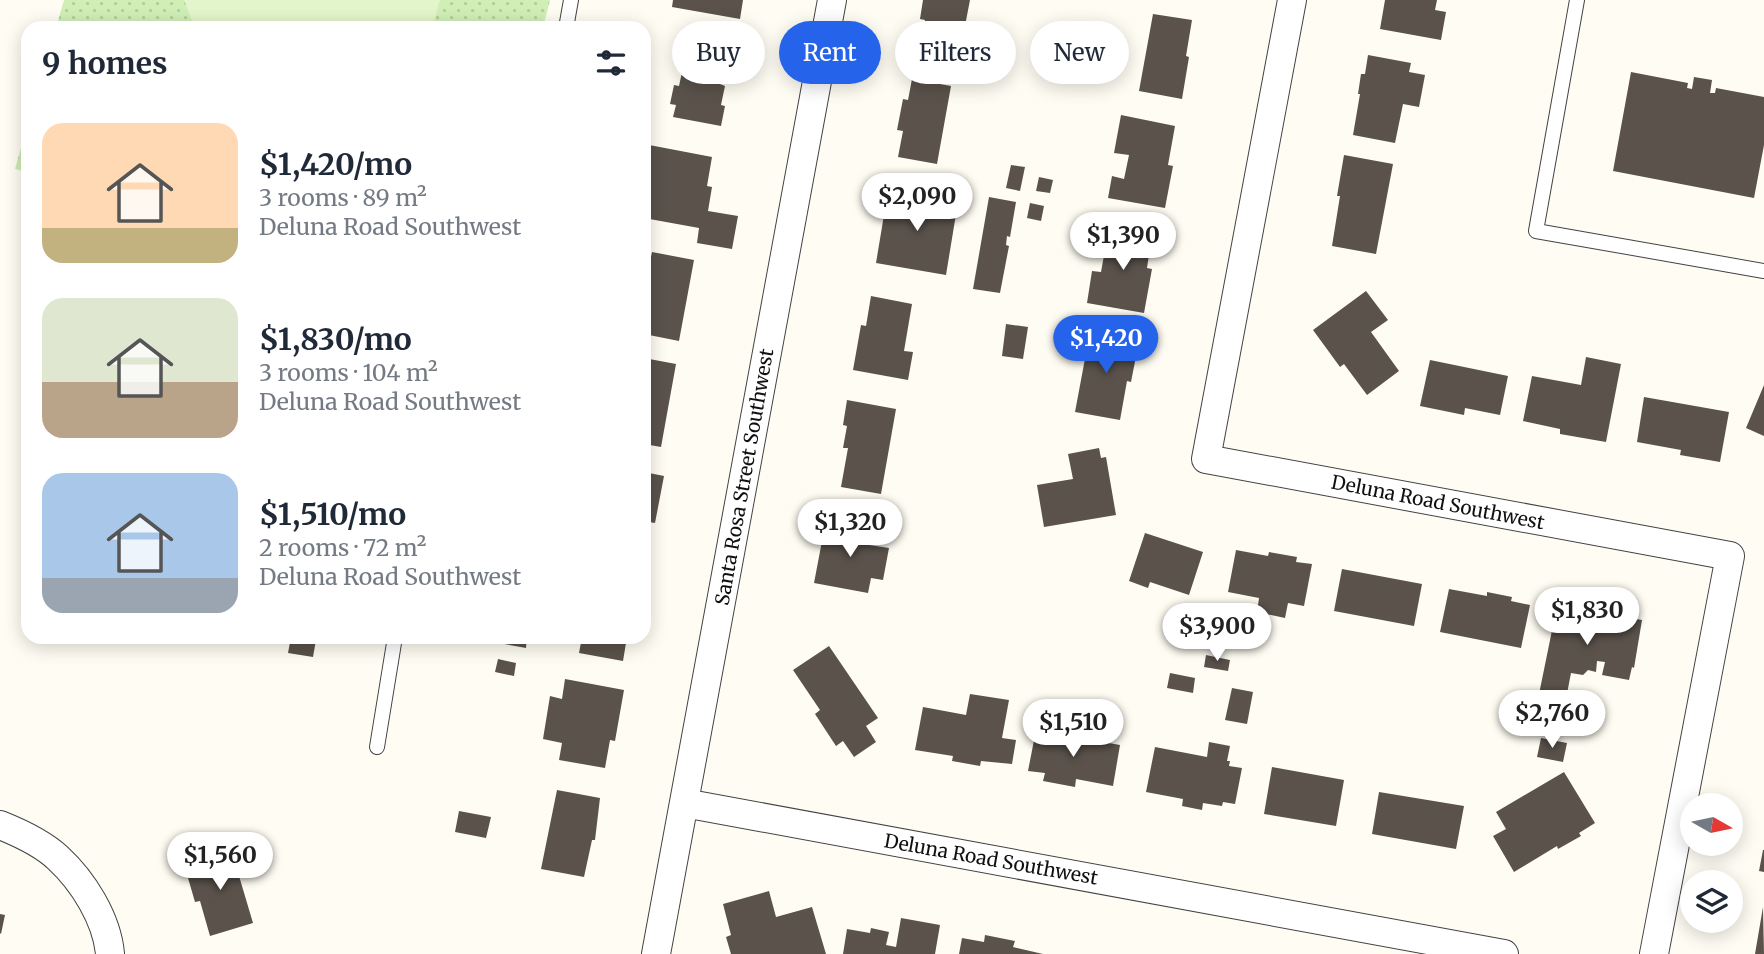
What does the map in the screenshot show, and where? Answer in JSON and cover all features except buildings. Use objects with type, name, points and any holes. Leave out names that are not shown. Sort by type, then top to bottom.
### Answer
[{"type":"street","name":"Santa Rosa Street Southwest","points":[[656,954],[832,0]]},
{"type":"street","name":"Deluna Road Southwest","points":[[1292,0],[1206,459],[1730,556],[1654,954]]},
{"type":"street","name":"Deluna Road Southwest","points":[[684,803],[1504,954]]},
{"type":"street","points":[[0,825],[27,836],[57,857],[65,866],[96,909],[110,954]]},
{"type":"lane","points":[[567,21],[571,0]]},
{"type":"lane","points":[[1577,0],[1536,230],[1764,271]]},
{"type":"lane","points":[[377,747],[394,644]]},
{"type":"green space","points":[[64,0],[550,0],[545,21],[58,21]]},
{"type":"green space","points":[[184,0],[440,0],[434,21],[192,21]]},
{"type":"green space","points":[[21,148],[21,170],[15,169]]}]
